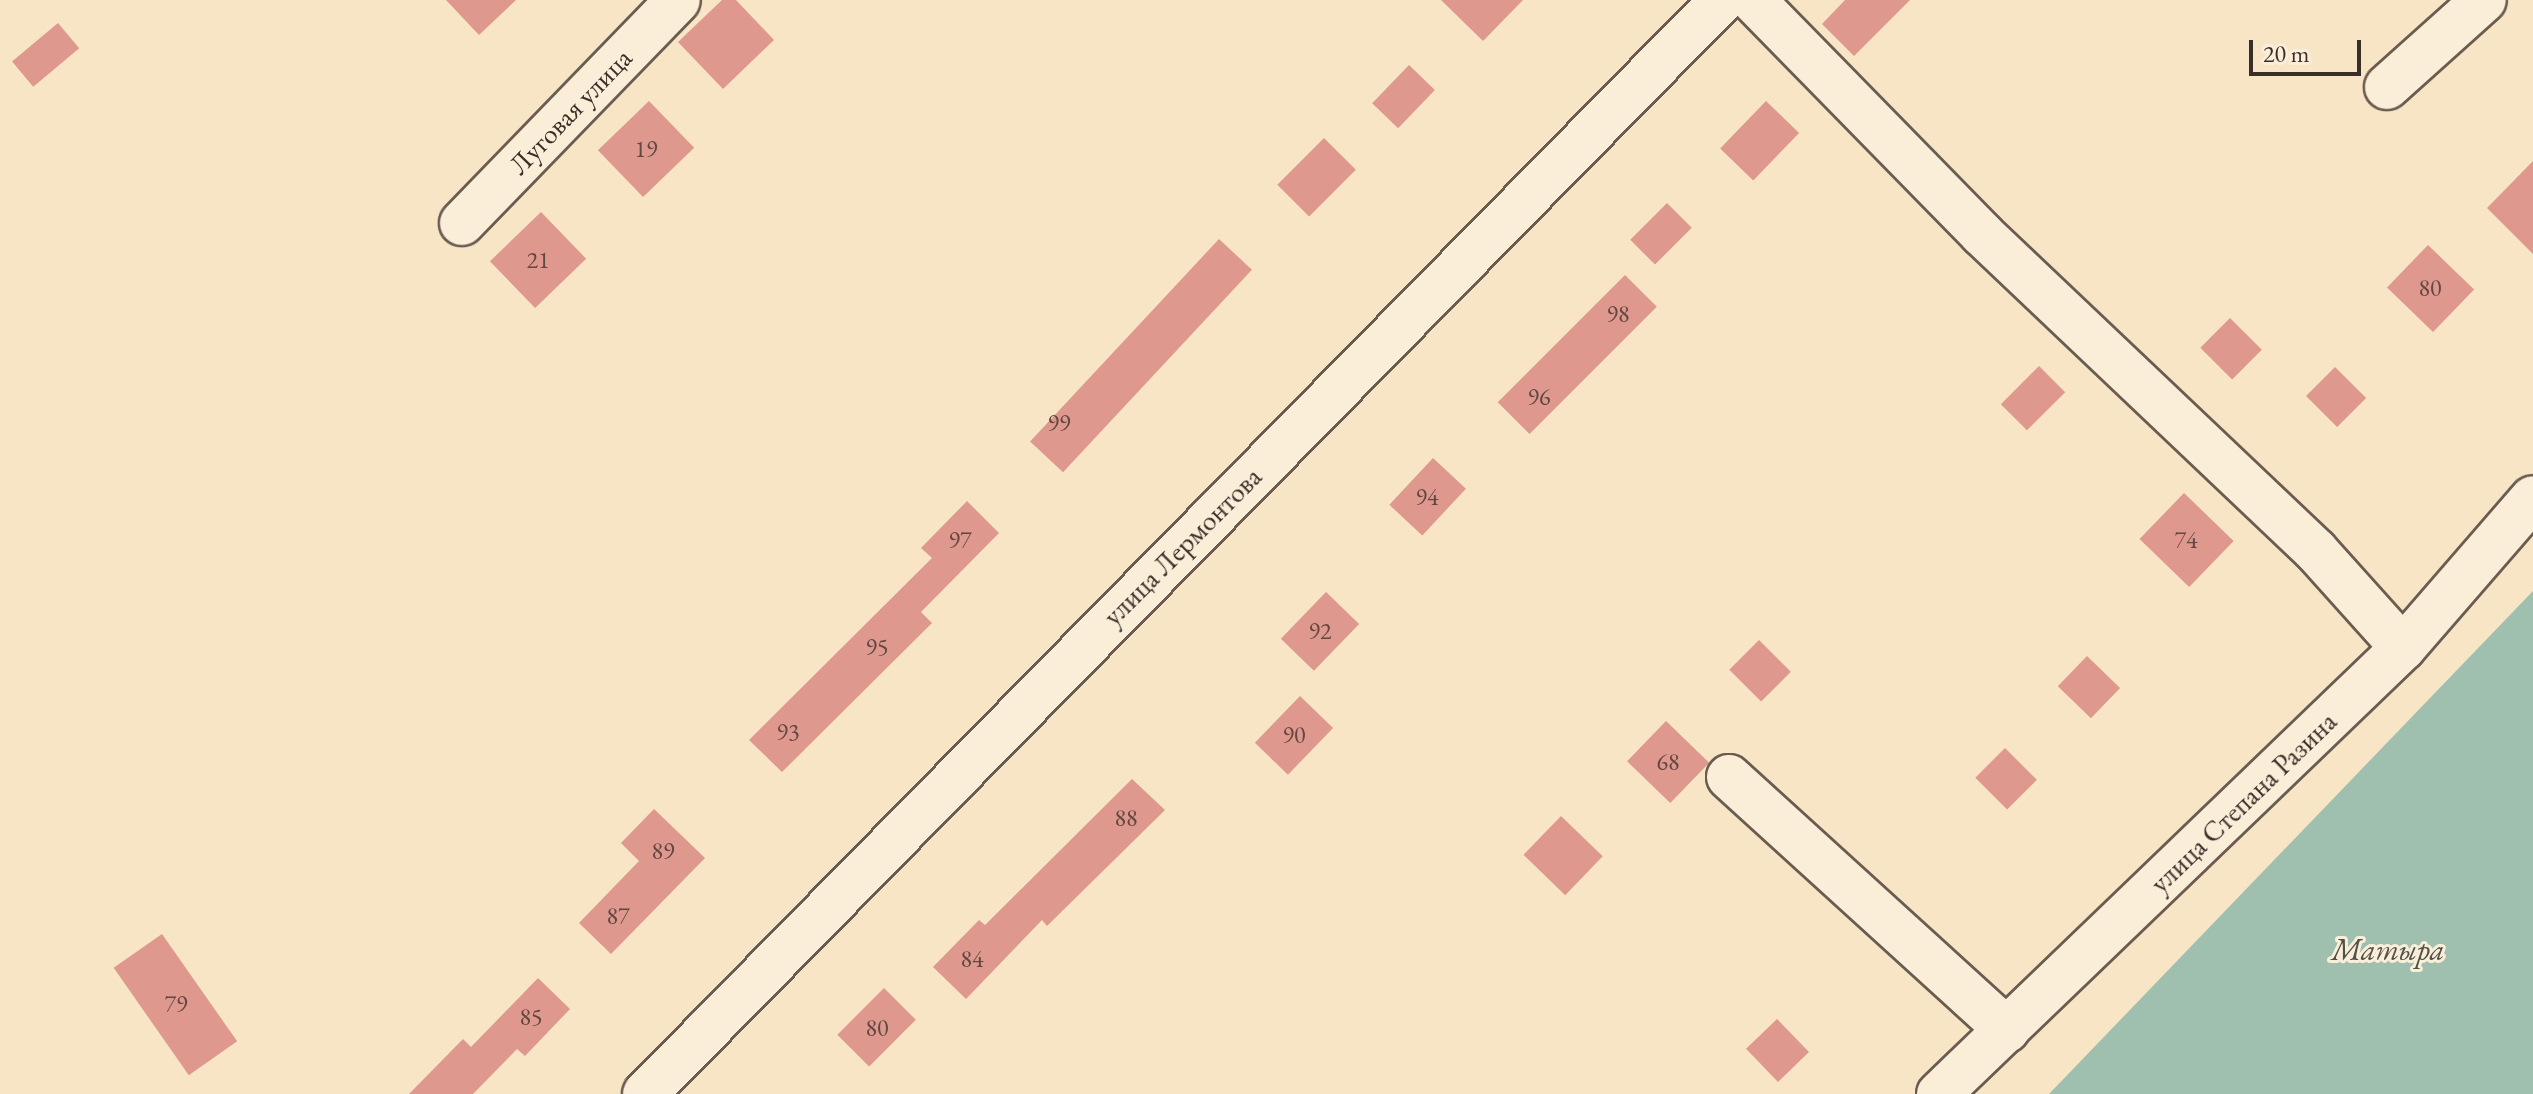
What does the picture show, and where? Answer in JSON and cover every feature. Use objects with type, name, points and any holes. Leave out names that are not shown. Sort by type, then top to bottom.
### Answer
[{"type":"street","name":"Луговая улица","points":[[462,223],[678,0]]},
{"type":"street","name":"улица Лермонтова","points":[[645,1094],[1722,0]]},
{"type":"street","points":[[1753,0],[1982,234],[2316,551],[2403,648]]},
{"type":"street","points":[[2387,87],[2484,0]]},
{"type":"street","name":"улица Степана Разина","points":[[1939,1094],[2403,648],[2533,498]]},
{"type":"street","points":[[1729,777],[2007,1030]]},
{"type":"water","name":"Матыра","points":[[2533,591],[2533,1094],[2049,1094]]},
{"type":"building","points":[[446,0],[516,0],[479,35]]},
{"type":"building","points":[[722,0],[736,0],[774,40],[723,89],[678,42]]},
{"type":"building","points":[[1441,0],[1523,0],[1483,41]]},
{"type":"building","points":[[1845,0],[1910,0],[1854,56],[1822,24]]},
{"type":"building","points":[[58,23],[79,48],[33,87],[12,62]]},
{"type":"building","points":[[1409,65],[1435,90],[1398,128],[1372,103]]},
{"type":"building","points":[[649,101],[694,148],[643,197],[598,150]]},
{"type":"building","points":[[1766,101],[1799,133],[1753,180],[1720,148]]},
{"type":"building","points":[[1324,138],[1356,170],[1309,216],[1277,185]]},
{"type":"building","points":[[2533,161],[2533,254],[2487,208]]},
{"type":"building","points":[[1667,203],[1692,228],[1655,265],[1630,240]]},
{"type":"building","points":[[541,212],[586,259],[535,308],[490,261]]},
{"type":"building","points":[[1219,239],[1252,270],[1063,472],[1030,442]]},
{"type":"building","points":[[2428,245],[2474,289],[2433,332],[2387,287]]},
{"type":"building","points":[[1625,275],[1657,307],[1530,434],[1498,402]]},
{"type":"building","points":[[2230,318],[2262,350],[2232,380],[2200,348]]},
{"type":"building","points":[[2039,366],[2065,392],[2027,430],[2001,404]]},
{"type":"building","points":[[2335,367],[2366,398],[2337,427],[2306,396]]},
{"type":"building","points":[[1433,458],[1466,489],[1422,535],[1389,505]]},
{"type":"building","points":[[2184,493],[2234,541],[2189,587],[2140,539]]},
{"type":"building","points":[[967,501],[999,533],[921,612],[932,623],[782,772],[749,740],[932,558],[921,548]]},
{"type":"building","points":[[1326,592],[1359,624],[1314,671],[1281,639]]},
{"type":"building","points":[[1759,640],[1791,672],[1761,702],[1729,670]]},
{"type":"building","points":[[2087,656],[2120,688],[2091,718],[2058,686]]},
{"type":"building","points":[[1300,696],[1333,728],[1288,775],[1255,743]]},
{"type":"building","points":[[1666,721],[1709,763],[1670,803],[1627,761]]},
{"type":"building","points":[[2005,748],[2037,780],[2007,810],[1975,778]]},
{"type":"building","points":[[1132,779],[1165,810],[1047,926],[1042,920],[966,999],[933,967],[979,920],[985,925]]},
{"type":"building","points":[[654,809],[705,858],[611,954],[579,923],[639,861],[621,843]]},
{"type":"building","points":[[1561,816],[1603,856],[1565,895],[1523,855]]},
{"type":"building","points":[[162,934],[237,1041],[189,1075],[114,968]]},
{"type":"building","points":[[538,978],[570,1009],[525,1056],[517,1049],[473,1094],[409,1094],[463,1039],[471,1047]]},
{"type":"building","points":[[884,988],[916,1020],[869,1066],[837,1035]]},
{"type":"building","points":[[1777,1019],[1809,1052],[1778,1082],[1746,1049]]}]
